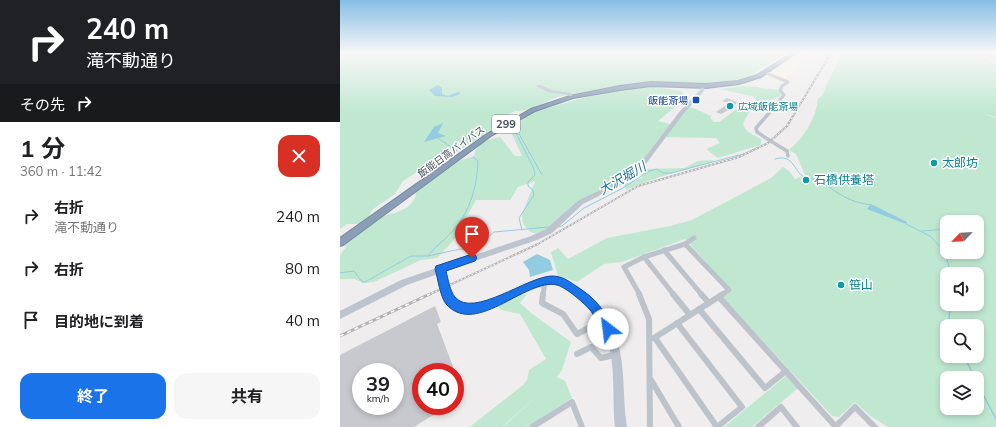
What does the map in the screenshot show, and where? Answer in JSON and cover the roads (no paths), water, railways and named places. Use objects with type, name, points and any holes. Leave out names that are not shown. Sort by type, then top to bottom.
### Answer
[{"type":"highway","name":"299","points":[[703,86],[738,82],[755,77],[762,73]]},
{"type":"highway","name":"飯能日高バイパス","points":[[340,243],[500,128],[533,110],[572,97],[651,84],[703,86]]},
{"type":"street","points":[[766,73],[788,82],[782,86],[780,90],[784,95],[756,128],[757,132],[787,151],[789,154],[788,156]]},
{"type":"street","points":[[539,86],[550,92],[572,97]]},
{"type":"street","points":[[340,315],[393,287],[440,269],[530,240],[549,231],[581,202],[630,178],[641,166],[682,112],[702,90],[703,86]]},
{"type":"street","points":[[650,427],[653,339],[647,310],[624,267],[644,257],[686,244],[694,238]]},
{"type":"street","points":[[653,339],[729,290],[686,244]]},
{"type":"street","points":[[664,250],[710,302]]},
{"type":"street","points":[[644,257],[690,315]]},
{"type":"street","points":[[440,269],[450,300],[453,304],[463,308],[487,306],[529,286],[546,281],[562,282],[574,288],[595,308],[604,320],[612,341],[615,355],[621,427]]},
{"type":"street","points":[[546,281],[542,303],[563,314],[577,334],[604,320]]},
{"type":"street","points":[[718,297],[836,427],[856,407],[875,427]]},
{"type":"street","points":[[699,309],[765,388],[786,371]]},
{"type":"street","points":[[653,339],[717,427],[742,407],[677,323]]},
{"type":"street","points":[[577,354],[580,351],[591,347],[601,358],[615,355]]},
{"type":"street","points":[[651,380],[679,427]]},
{"type":"street","points":[[532,427],[572,402],[582,427]]},
{"type":"street","points":[[758,427],[781,407],[797,427]]},
{"type":"water","points":[[438,85],[442,88],[442,94],[448,96],[458,92],[461,94],[452,97],[435,96],[429,90]]},
{"type":"water","points":[[443,123],[438,133],[446,136],[424,142],[434,127]]},
{"type":"water","points":[[871,204],[907,222],[906,224],[867,209]]},
{"type":"water","points":[[537,254],[550,260],[553,270],[530,277],[529,270],[523,262]]},
{"type":"waterway","points":[[518,132],[542,175]]},
{"type":"waterway","points":[[516,133],[534,169],[535,175],[528,182],[528,186],[533,190],[534,195],[519,218],[522,229]]},
{"type":"waterway","points":[[439,139],[457,151]]},
{"type":"waterway","name":"大沢堀川","points":[[558,227],[562,226],[584,208],[623,188],[649,171],[657,169],[663,173],[671,173],[747,153]]},
{"type":"waterway","points":[[428,256],[457,226],[467,209],[476,181],[478,161],[473,157]]},
{"type":"waterway","points":[[775,159],[786,159],[790,161],[804,177],[816,180],[854,201],[871,205]]},
{"type":"waterway","points":[[906,224],[930,236],[945,252],[949,267]]},
{"type":"waterway","name":"大沢堀川","points":[[522,229],[549,227]]},
{"type":"waterway","name":"大沢堀川","points":[[428,256],[460,249],[463,249],[468,254],[494,232],[522,229]]},
{"type":"waterway","points":[[922,231],[940,230]]},
{"type":"waterway","name":"大沢堀川","points":[[340,273],[354,271],[362,282],[365,282],[411,256],[428,256]]},
{"type":"waterway","points":[[949,319],[950,311]]},
{"type":"waterway","points":[[967,363],[972,371]]},
{"type":"waterway","points":[[984,396],[996,419]]},
{"type":"railway","points":[[428,295],[538,244],[638,186],[739,157],[768,143],[787,126],[819,73]]},
{"type":"railway","points":[[340,336],[430,294]]},
{"type":"place","name":"飯能斎場","points":[[696,100]]},
{"type":"place","name":"広域飯能斎場","points":[[730,106]]},
{"type":"place","name":"太郎坊","points":[[934,163]]},
{"type":"place","name":"石橋供養塔","points":[[806,180]]},
{"type":"place","name":"笹山","points":[[841,285]]}]
